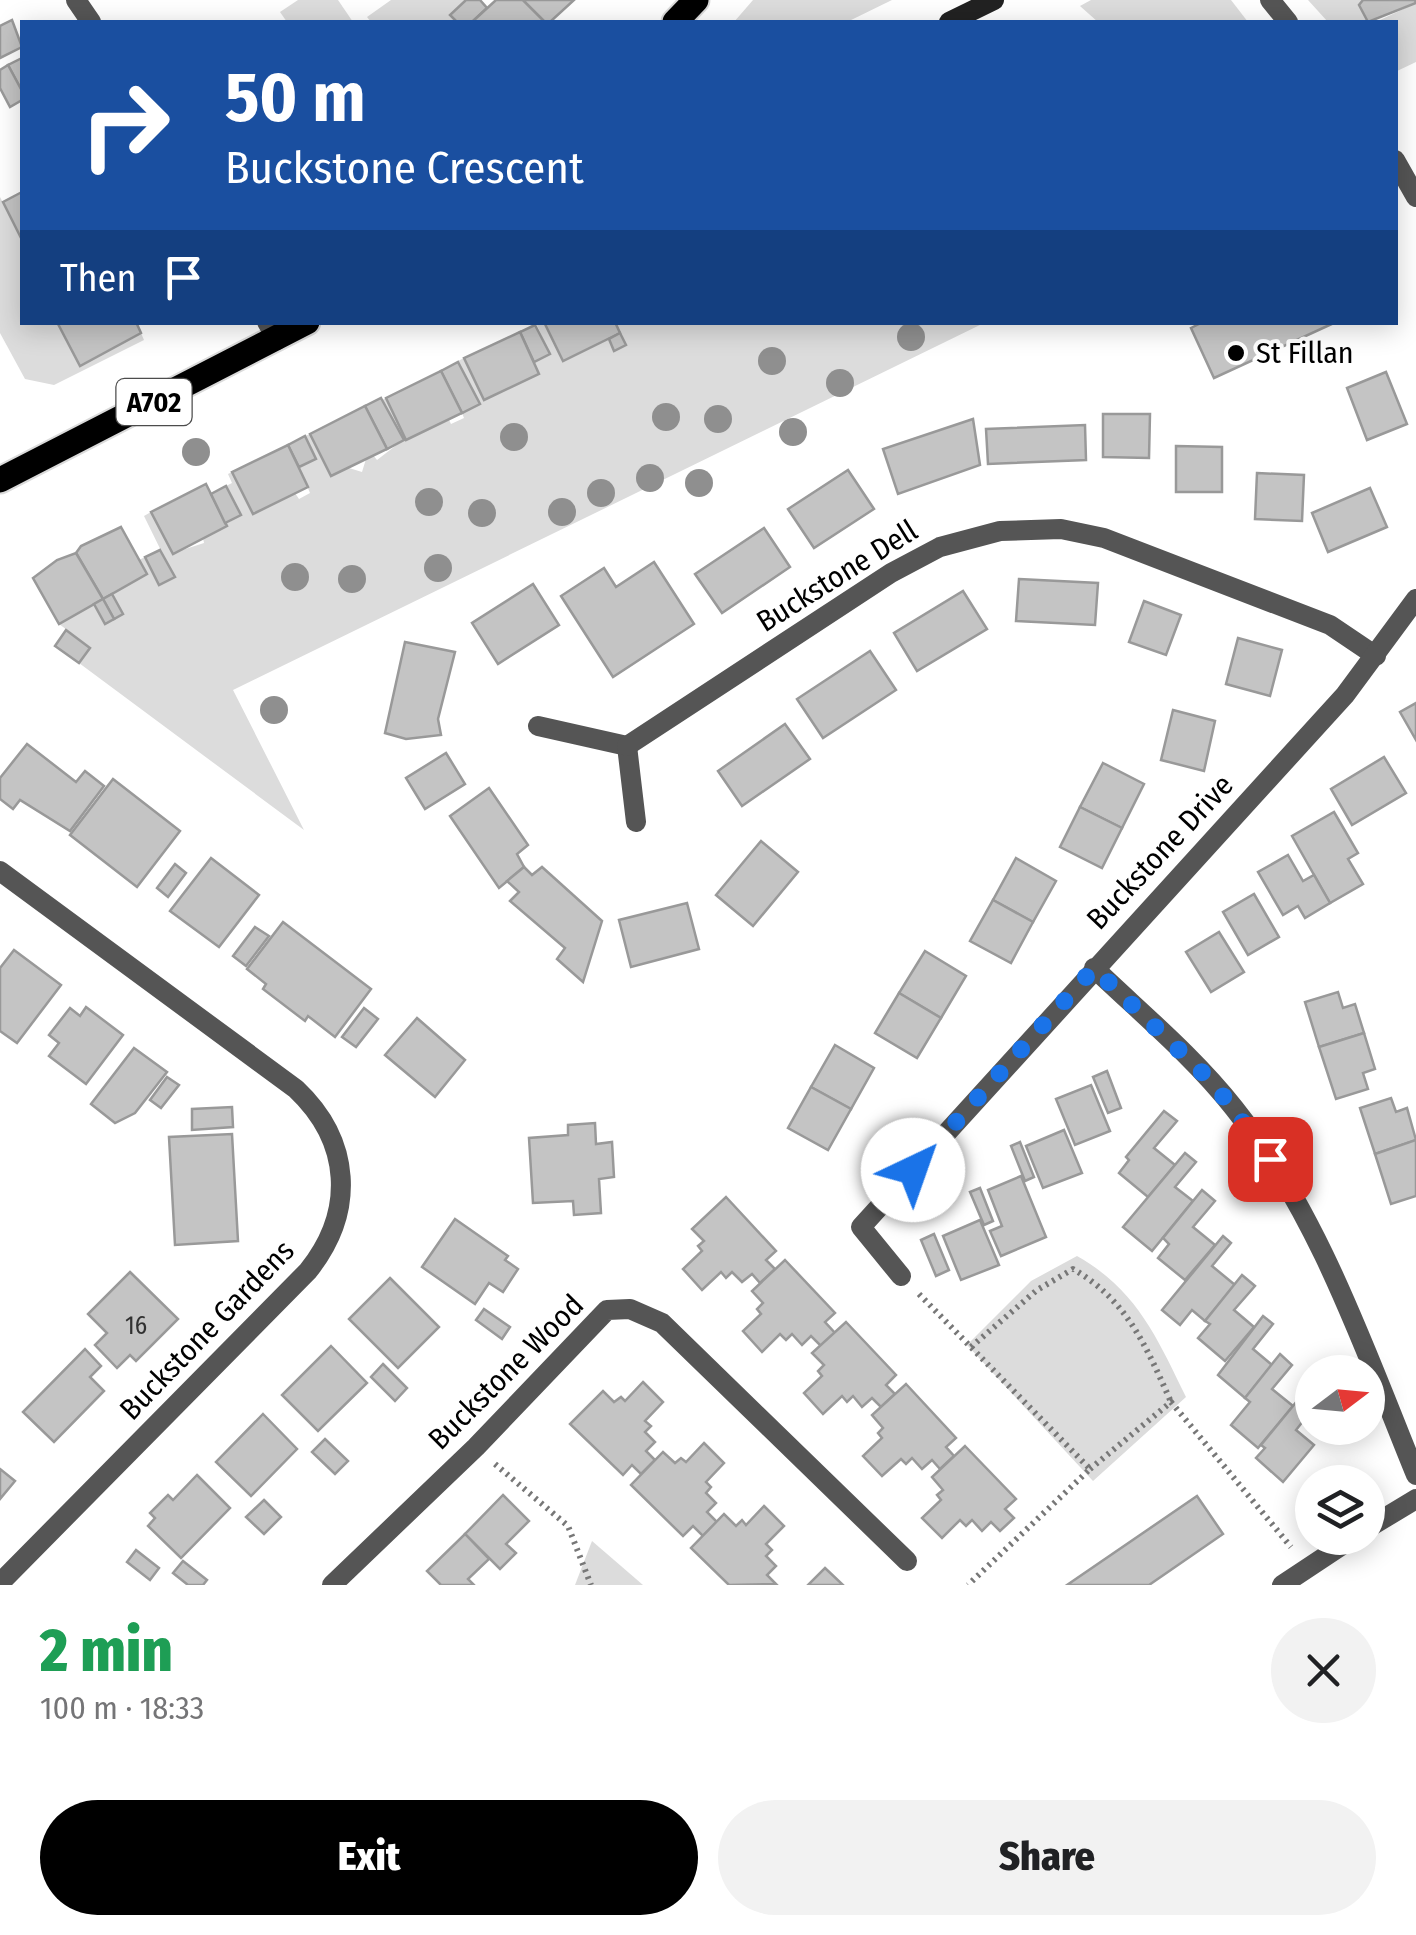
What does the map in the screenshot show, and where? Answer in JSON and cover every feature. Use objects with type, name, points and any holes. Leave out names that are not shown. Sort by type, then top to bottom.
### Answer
[{"type":"main road","points":[[677,20],[696,0]]},
{"type":"main road","name":"A702","points":[[0,480],[272,331]]},
{"type":"street","points":[[953,20],[994,0]]},
{"type":"street","points":[[1270,0],[1286,20]]},
{"type":"street","points":[[1398,165],[1416,198]]},
{"type":"street","name":"Buckstone Dell","points":[[627,746],[891,573],[940,547],[1000,530],[1060,529],[1104,538],[1330,626],[1376,656]]},
{"type":"street","name":"Buckstone Drive","points":[[900,1276],[861,1227],[1376,656],[1415,601]]},
{"type":"street","points":[[538,726],[627,746],[636,822]]},
{"type":"street","name":"Buckstone Gardens","points":[[0,871],[296,1089],[326,1124],[343,1182],[336,1226],[308,1271],[0,1583]]},
{"type":"street","points":[[1094,968],[1214,1084],[1270,1159],[1357,1327],[1416,1475]]},
{"type":"street","name":"Buckstone Wood","points":[[332,1585],[476,1447],[607,1310],[630,1309],[662,1323],[906,1561]]},
{"type":"street","points":[[1385,1518],[1416,1499]]},
{"type":"street","points":[[1282,1585],[1327,1555]]},
{"type":"path","points":[[971,1348],[1037,1290],[1073,1269],[1106,1288],[1145,1343],[1171,1402],[1307,1568]]},
{"type":"path","points":[[900,1276],[1090,1469]]},
{"type":"path","points":[[968,1585],[1090,1469],[1171,1402]]},
{"type":"path","points":[[476,1447],[568,1526],[591,1585]]},
{"type":"shaded area","points":[[298,0],[338,0],[352,20],[286,20],[280,12]]},
{"type":"shaded area","points":[[391,0],[466,0],[450,14],[455,20],[367,17]]},
{"type":"shaded area","points":[[753,0],[892,0],[851,20],[736,20]]},
{"type":"shaded area","points":[[1091,0],[1231,0],[1246,20],[1096,20],[1080,6]]},
{"type":"shaded area","points":[[1308,0],[1363,0],[1360,6],[1367,20],[1326,20]]},
{"type":"shaded area","points":[[1416,3],[1416,62],[1398,71],[1398,20],[1380,20]]},
{"type":"shaded area","points":[[0,197],[20,236],[20,325],[58,325],[80,366],[141,333],[144,340],[54,385],[25,379],[0,333]]},
{"type":"shaded area","points":[[537,325],[545,325],[564,361],[609,339],[614,351],[626,345],[616,325],[980,325],[233,690],[304,830],[79,663],[90,647],[59,624],[94,604],[105,624],[123,614],[112,594],[147,574],[139,560],[145,557],[159,585],[174,577],[144,516],[151,512],[173,553],[204,543],[203,538],[241,515],[226,486],[232,483],[228,474],[232,472],[295,493],[299,499],[310,493],[299,467],[315,459],[305,436],[310,434],[331,476],[349,468],[362,472],[366,459],[373,455],[377,460],[403,440],[382,400],[386,398],[407,440],[449,420],[451,424],[464,418],[462,413],[479,404],[458,361],[464,358],[484,400],[539,374],[534,362],[550,354]]},
{"type":"shaded area","points":[[1077,1256],[1098,1269],[1130,1300],[1155,1335],[1186,1397],[1093,1481],[967,1345],[1031,1281]]},
{"type":"shaded area","points":[[592,1541],[643,1585],[575,1585]]},
{"type":"building","points":[[466,0],[480,0],[487,8],[474,20],[455,20],[450,15]]},
{"type":"building","points":[[496,0],[523,0],[543,20],[474,20]]},
{"type":"building","points":[[523,0],[574,0],[552,20],[543,20]]},
{"type":"building","points":[[1363,0],[1416,3],[1373,20],[1367,20],[1359,5]]},
{"type":"building","points":[[12,20],[20,48],[0,58],[0,26]]},
{"type":"building","points":[[20,59],[20,87],[8,65]]},
{"type":"building","points":[[8,65],[20,87],[20,101],[10,107],[0,88],[0,70]]},
{"type":"building","points":[[20,193],[20,236],[3,202]]},
{"type":"building","points":[[59,325],[137,325],[141,333],[80,366]]},
{"type":"building","points":[[535,325],[550,354],[534,362],[520,332]]},
{"type":"building","points":[[545,325],[616,325],[620,333],[563,361]]},
{"type":"building","name":"St Fillan","points":[[1197,325],[1329,325],[1214,378],[1191,328]]},
{"type":"building","points":[[520,332],[539,374],[484,400],[464,358]]},
{"type":"building","points":[[620,333],[626,345],[614,351],[609,339]]},
{"type":"building","points":[[458,362],[480,404],[462,413],[441,371]]},
{"type":"building","points":[[441,371],[462,413],[406,440],[386,398]]},
{"type":"building","points":[[1386,372],[1407,424],[1367,440],[1347,388]]},
{"type":"building","points":[[381,398],[404,440],[387,449],[365,406]]},
{"type":"building","points":[[365,406],[387,449],[331,476],[310,434]]},
{"type":"building","points":[[1103,414],[1150,414],[1149,458],[1103,457]]},
{"type":"building","points":[[973,419],[980,465],[898,494],[883,449]]},
{"type":"building","points":[[1085,425],[1086,460],[988,464],[986,429]]},
{"type":"building","points":[[305,436],[316,459],[299,467],[288,445]]},
{"type":"building","points":[[288,445],[308,487],[253,514],[232,472]]},
{"type":"building","points":[[1176,446],[1222,447],[1222,492],[1176,492]]},
{"type":"building","points":[[848,470],[874,509],[814,548],[788,509]]},
{"type":"building","points":[[1257,473],[1304,475],[1302,521],[1255,519]]},
{"type":"building","points":[[206,484],[227,526],[173,554],[151,512]]},
{"type":"building","points":[[226,486],[241,515],[225,523],[211,494]]},
{"type":"building","points":[[1370,488],[1387,527],[1328,552],[1312,513]]},
{"type":"building","points":[[121,527],[147,574],[103,599],[76,553],[81,546]]},
{"type":"building","points":[[764,528],[790,567],[722,613],[695,574]]},
{"type":"building","points":[[160,550],[175,577],[159,585],[145,557]]},
{"type":"building","points":[[76,553],[103,599],[59,624],[33,578],[57,560]]},
{"type":"building","points":[[654,562],[694,624],[613,677],[561,596],[604,568],[616,587]]},
{"type":"building","points":[[1019,579],[1098,583],[1095,625],[1016,621]]},
{"type":"building","points":[[533,584],[559,625],[498,664],[472,623]]},
{"type":"building","points":[[963,591],[987,629],[917,671],[894,633]]},
{"type":"building","points":[[112,594],[123,614],[114,619],[103,599]]},
{"type":"building","points":[[103,599],[114,619],[105,624],[94,604]]},
{"type":"building","points":[[1144,601],[1181,615],[1166,655],[1129,642]]},
{"type":"building","points":[[66,630],[90,648],[79,663],[55,646]]},
{"type":"building","points":[[1238,638],[1282,650],[1270,696],[1226,684]]},
{"type":"building","points":[[405,642],[455,652],[438,719],[441,735],[406,739],[385,733]]},
{"type":"building","points":[[870,651],[896,690],[823,738],[797,699]]},
{"type":"building","points":[[1416,703],[1416,740],[1400,712]]},
{"type":"building","points":[[1173,710],[1215,721],[1204,771],[1161,760]]},
{"type":"building","points":[[785,724],[810,759],[742,806],[718,771]]},
{"type":"building","points":[[27,744],[76,782],[85,771],[104,786],[70,831],[20,800],[13,809],[0,799],[0,778]]},
{"type":"building","points":[[446,753],[465,784],[425,809],[406,778]]},
{"type":"building","points":[[1384,757],[1406,793],[1352,825],[1331,789]]},
{"type":"building","points":[[1103,763],[1144,784],[1122,828],[1080,807]]},
{"type":"building","points":[[113,779],[180,831],[137,887],[70,835]]},
{"type":"building","points":[[489,788],[528,845],[517,854],[524,867],[499,888],[450,816]]},
{"type":"building","points":[[1080,807],[1122,828],[1102,868],[1060,847]]},
{"type":"building","points":[[1334,812],[1358,853],[1348,859],[1363,884],[1330,903],[1292,836]]},
{"type":"building","points":[[761,841],[798,872],[753,926],[716,895]]},
{"type":"building","points":[[1288,855],[1303,881],[1314,875],[1330,903],[1305,918],[1298,906],[1283,915],[1258,872]]},
{"type":"building","points":[[211,858],[259,895],[219,947],[170,911]]},
{"type":"building","points":[[1016,858],[1056,881],[1033,922],[993,900]]},
{"type":"building","points":[[175,864],[186,873],[168,897],[157,888]]},
{"type":"building","points":[[524,867],[532,875],[542,867],[602,921],[583,982],[557,959],[565,948],[510,901],[519,892],[507,881]]},
{"type":"building","points":[[1254,894],[1279,937],[1248,955],[1223,912]]},
{"type":"building","points":[[993,900],[1033,922],[1011,963],[970,941]]},
{"type":"building","points":[[687,903],[699,949],[631,967],[619,920]]},
{"type":"building","points":[[283,922],[371,989],[335,1037],[308,1016],[305,1021],[263,989],[266,984],[247,969]]},
{"type":"building","points":[[255,927],[269,936],[246,966],[233,956]]},
{"type":"building","points":[[1219,932],[1244,972],[1211,992],[1186,952]]},
{"type":"building","points":[[14,950],[61,985],[17,1043],[0,1031],[0,968]]},
{"type":"building","points":[[925,951],[966,976],[941,1018],[899,993]]},
{"type":"building","points":[[1338,992],[1343,1008],[1355,1004],[1364,1033],[1319,1047],[1305,1002]]},
{"type":"building","points":[[899,993],[941,1018],[917,1058],[875,1033]]},
{"type":"building","points":[[86,1007],[123,1035],[86,1084],[49,1056],[59,1043],[49,1035],[70,1008],[80,1016]]},
{"type":"building","points":[[364,1008],[378,1019],[356,1047],[342,1037]]},
{"type":"building","points":[[417,1018],[465,1060],[435,1097],[385,1055]]},
{"type":"building","points":[[1364,1033],[1375,1069],[1363,1073],[1368,1089],[1336,1099],[1319,1047]]},
{"type":"building","points":[[835,1045],[874,1068],[851,1109],[811,1087]]},
{"type":"building","points":[[134,1048],[167,1072],[135,1113],[115,1123],[91,1104]]},
{"type":"building","points":[[1107,1071],[1121,1108],[1108,1113],[1093,1077]]},
{"type":"building","points":[[167,1077],[179,1085],[161,1108],[150,1100]]},
{"type":"building","points":[[1091,1085],[1110,1131],[1075,1145],[1056,1099]]},
{"type":"building","points":[[811,1087],[851,1109],[828,1150],[788,1128]]},
{"type":"building","points":[[1391,1098],[1396,1112],[1407,1108],[1416,1140],[1375,1154],[1360,1108]]},
{"type":"building","points":[[232,1107],[233,1127],[192,1130],[192,1109]]},
{"type":"building","points":[[1164,1111],[1177,1121],[1154,1148],[1175,1165],[1148,1197],[1119,1173],[1129,1160],[1126,1157]]},
{"type":"building","points":[[595,1123],[596,1144],[612,1142],[614,1177],[599,1179],[601,1213],[574,1215],[573,1201],[533,1203],[529,1138],[568,1135],[568,1125]]},
{"type":"building","points":[[1064,1130],[1082,1173],[1043,1188],[1026,1146]]},
{"type":"building","points":[[232,1134],[238,1241],[175,1245],[169,1137]]},
{"type":"building","points":[[1416,1140],[1416,1196],[1391,1204],[1375,1154]]},
{"type":"building","points":[[1020,1142],[1034,1177],[1025,1181],[1011,1146]]},
{"type":"building","points":[[1185,1153],[1196,1162],[1175,1187],[1193,1201],[1152,1251],[1123,1227]]},
{"type":"building","points":[[1021,1176],[1046,1237],[1001,1256],[990,1231],[1002,1226],[988,1190]]},
{"type":"building","points":[[980,1188],[993,1221],[984,1225],[970,1192]]},
{"type":"building","points":[[1202,1190],[1215,1201],[1193,1227],[1215,1245],[1185,1280],[1158,1258],[1169,1244],[1163,1238]]},
{"type":"building","points":[[726,1197],[776,1251],[766,1260],[775,1269],[760,1283],[752,1274],[742,1282],[732,1272],[726,1278],[721,1272],[702,1290],[683,1269],[702,1251],[698,1246],[704,1241],[692,1229]]},
{"type":"building","points":[[455,1219],[508,1256],[505,1260],[518,1269],[503,1292],[489,1283],[475,1304],[422,1267]]},
{"type":"building","points":[[980,1220],[999,1265],[961,1280],[943,1236]]},
{"type":"building","points":[[934,1234],[949,1270],[936,1276],[921,1240]]},
{"type":"building","points":[[1223,1236],[1231,1243],[1212,1266],[1235,1285],[1205,1321],[1192,1310],[1180,1325],[1162,1310]]},
{"type":"building","points":[[785,1260],[835,1313],[825,1322],[835,1333],[821,1346],[811,1336],[802,1345],[792,1334],[786,1340],[780,1334],[762,1352],[743,1331],[761,1314],[757,1309],[763,1303],[752,1291]]},
{"type":"building","points":[[130,1272],[178,1319],[136,1361],[130,1355],[117,1368],[95,1345],[107,1333],[88,1314]]},
{"type":"building","points":[[1242,1275],[1255,1286],[1234,1310],[1254,1327],[1225,1361],[1198,1338],[1210,1324],[1205,1321]]},
{"type":"building","points":[[390,1278],[439,1327],[398,1368],[349,1319]]},
{"type":"building","points":[[484,1309],[510,1327],[502,1339],[476,1320]]},
{"type":"building","points":[[1263,1316],[1273,1324],[1253,1349],[1272,1365],[1245,1398],[1218,1375]]},
{"type":"building","points":[[846,1322],[896,1375],[886,1385],[895,1394],[881,1407],[872,1398],[862,1407],[853,1396],[847,1402],[842,1396],[823,1414],[804,1393],[822,1376],[818,1371],[824,1365],[812,1353]]},
{"type":"building","points":[[331,1346],[367,1383],[318,1431],[282,1395]]},
{"type":"building","points":[[85,1349],[101,1366],[90,1377],[104,1391],[54,1442],[23,1412]]},
{"type":"building","points":[[1280,1354],[1292,1365],[1272,1389],[1293,1406],[1258,1448],[1231,1425],[1250,1402],[1245,1398]]},
{"type":"building","points":[[383,1364],[407,1388],[395,1401],[371,1377]]},
{"type":"building","points":[[643,1382],[663,1402],[645,1421],[651,1426],[645,1432],[655,1442],[646,1451],[655,1460],[641,1474],[632,1465],[623,1475],[570,1424],[603,1391],[614,1402],[621,1397],[625,1401]]},
{"type":"building","points":[[906,1384],[956,1438],[946,1447],[954,1456],[940,1469],[932,1460],[922,1469],[912,1458],[906,1464],[901,1459],[882,1476],[863,1456],[882,1438],[878,1433],[883,1428],[872,1415]]},
{"type":"building","points":[[1295,1404],[1295,1445],[1314,1445],[1283,1482],[1256,1458],[1265,1448],[1261,1445]]},
{"type":"building","points":[[263,1414],[297,1449],[251,1496],[216,1462]]},
{"type":"building","points":[[325,1439],[348,1461],[335,1474],[312,1452]]},
{"type":"building","points":[[704,1443],[724,1463],[706,1482],[711,1487],[706,1493],[716,1503],[707,1512],[717,1522],[703,1536],[693,1526],[683,1536],[631,1485],[663,1452],[675,1463],[681,1458],[686,1462]]},
{"type":"building","points":[[965,1446],[1016,1499],[1005,1509],[1014,1518],[1000,1531],[991,1522],[982,1531],[972,1520],[966,1526],[960,1520],[942,1538],[922,1518],[941,1500],[937,1495],[943,1490],[932,1477]]},
{"type":"building","points":[[0,1469],[15,1481],[0,1499]]},
{"type":"building","points":[[197,1475],[230,1508],[181,1558],[148,1526],[155,1518],[150,1513],[168,1495],[173,1500]]},
{"type":"building","points":[[503,1495],[529,1521],[506,1544],[516,1553],[500,1569],[465,1534]]},
{"type":"building","points":[[1197,1496],[1223,1534],[1149,1585],[1067,1585]]},
{"type":"building","points":[[264,1500],[281,1517],[264,1534],[246,1517]]},
{"type":"building","points":[[764,1506],[784,1526],[766,1544],[772,1550],[766,1556],[776,1566],[767,1575],[776,1584],[729,1585],[691,1548],[724,1514],[736,1526],[742,1520],[746,1525]]},
{"type":"building","points":[[465,1534],[489,1559],[468,1579],[474,1585],[441,1585],[427,1571]]},
{"type":"building","points":[[136,1550],[159,1568],[150,1580],[127,1562]]},
{"type":"building","points":[[183,1561],[207,1580],[203,1585],[188,1585],[173,1573]]},
{"type":"building","points":[[825,1568],[843,1585],[808,1585]]},
{"type":"place","name":"St Fillan","points":[[1236,353]]},
{"type":"route","points":[[913,1170],[1094,968],[1214,1084],[1270,1159]]}]
